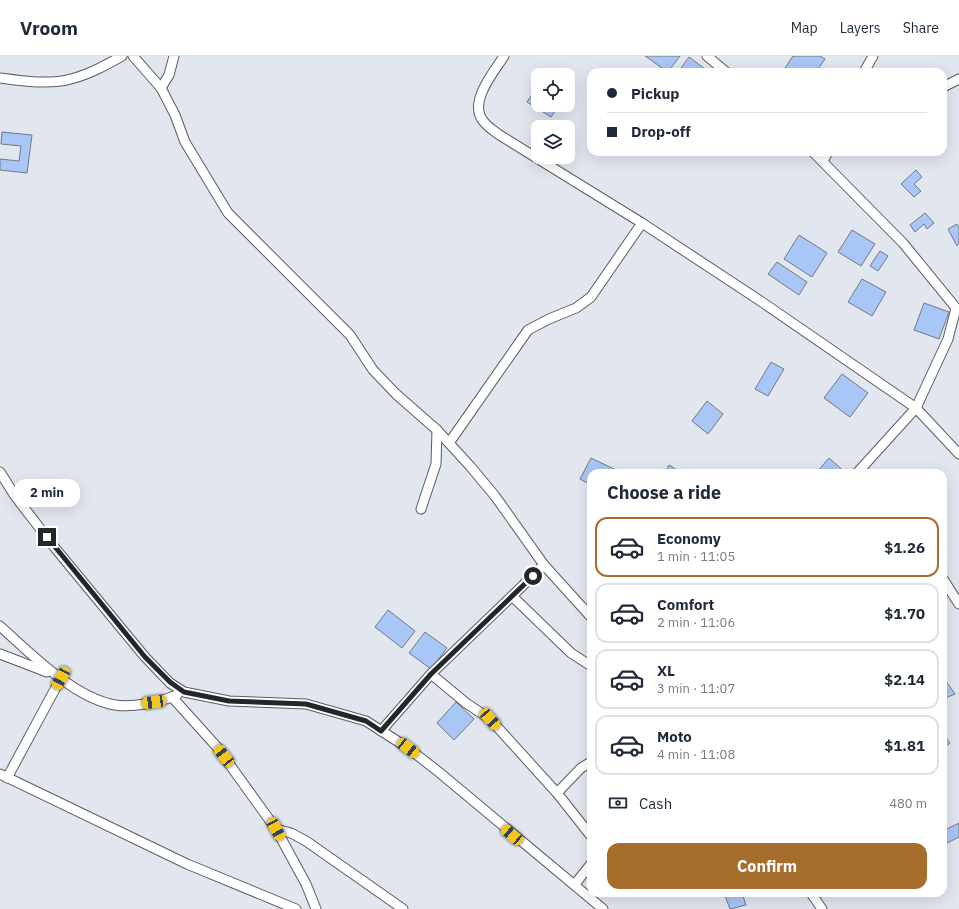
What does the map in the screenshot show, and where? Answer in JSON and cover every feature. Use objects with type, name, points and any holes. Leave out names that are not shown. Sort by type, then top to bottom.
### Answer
[{"type":"street","points":[[0,78],[26,81],[70,80],[92,72],[122,56]]},
{"type":"street","points":[[133,56],[161,88],[175,115],[185,142],[228,213],[350,335],[373,370],[396,394],[437,430],[449,443],[495,496],[544,565],[587,613]]},
{"type":"street","points":[[161,88],[169,74],[174,56]]},
{"type":"street","points":[[504,56],[483,88],[478,106],[482,121],[498,134],[642,223],[759,300],[916,408],[959,454]]},
{"type":"street","points":[[707,56],[721,68]]},
{"type":"street","points":[[866,68],[873,56]]},
{"type":"street","points":[[947,86],[959,79]]},
{"type":"street","points":[[817,156],[903,243],[957,309],[948,339],[916,408],[861,469]]},
{"type":"street","points":[[823,161],[826,156]]},
{"type":"street","points":[[449,443],[528,330],[549,319],[576,308],[591,297],[642,223]]},
{"type":"street","points":[[421,508],[436,464],[437,430]]},
{"type":"street","points":[[0,472],[15,496],[55,548],[145,657],[170,682],[184,692],[229,701],[306,704],[366,721],[408,748],[440,773],[525,845],[587,895]]},
{"type":"street","points":[[381,731],[431,674],[544,565]]},
{"type":"street","points":[[947,586],[959,604]]},
{"type":"street","points":[[512,596],[571,653],[587,663]]},
{"type":"street","points":[[0,626],[58,676],[90,697],[115,705],[131,705],[172,697],[184,692]]},
{"type":"street","points":[[0,654],[58,676]]},
{"type":"street","points":[[431,674],[466,703],[490,719],[557,793],[587,831]]},
{"type":"street","points":[[58,676],[4,776],[187,864],[296,909]]},
{"type":"street","points":[[172,697],[217,747],[276,829],[306,884],[316,909]]},
{"type":"street","points":[[557,793],[581,768],[587,764]]},
{"type":"street","points":[[276,829],[291,833],[306,841],[403,909]]},
{"type":"street","points":[[575,884],[587,869]]},
{"type":"street","points":[[590,897],[603,909]]},
{"type":"street","points":[[814,897],[822,909]]},
{"type":"building","points":[[645,56],[680,56],[671,68],[662,68]]},
{"type":"building","points":[[793,56],[820,56],[825,59],[819,68],[785,68]]},
{"type":"building","points":[[689,57],[704,68],[681,68]]},
{"type":"building","points":[[531,96],[531,104],[527,102]]},
{"type":"building","points":[[543,112],[554,112],[551,117]]},
{"type":"building","points":[[2,132],[32,135],[27,173],[0,170],[0,159],[19,161],[21,146],[1,144]]},
{"type":"building","points":[[916,170],[922,177],[914,184],[921,191],[914,197],[901,184]]},
{"type":"building","points":[[925,213],[934,223],[927,229],[924,224],[915,232],[910,225]]},
{"type":"building","points":[[957,224],[959,228],[959,244],[957,246],[948,229]]},
{"type":"building","points":[[852,230],[875,244],[861,266],[838,252]]},
{"type":"building","points":[[799,235],[827,253],[812,277],[784,259]]},
{"type":"building","points":[[880,251],[888,256],[878,271],[870,266]]},
{"type":"building","points":[[777,262],[807,282],[799,295],[768,274]]},
{"type":"building","points":[[862,279],[886,292],[872,316],[848,302]]},
{"type":"building","points":[[924,303],[949,312],[939,339],[914,330]]},
{"type":"building","points":[[771,362],[784,369],[768,396],[755,389]]},
{"type":"building","points":[[842,374],[868,393],[850,417],[824,398]]},
{"type":"building","points":[[707,401],[723,414],[708,434],[692,421]]},
{"type":"building","points":[[591,458],[614,469],[587,469],[587,483],[580,479]]},
{"type":"building","points":[[829,458],[841,469],[819,469]]},
{"type":"building","points":[[669,465],[676,469],[667,469]]},
{"type":"building","points":[[388,610],[415,631],[402,648],[375,627]]},
{"type":"building","points":[[425,632],[447,648],[431,669],[409,653]]},
{"type":"building","points":[[947,683],[955,694],[947,697]]},
{"type":"building","points":[[456,702],[474,719],[454,740],[437,723]]},
{"type":"building","points":[[959,823],[959,837],[947,843],[947,829]]},
{"type":"building","points":[[726,897],[743,897],[746,905],[730,909]]},
{"type":"route","points":[[47,537],[145,657],[170,682],[184,692],[229,701],[306,704],[366,721],[381,731],[431,674],[533,576]]}]
